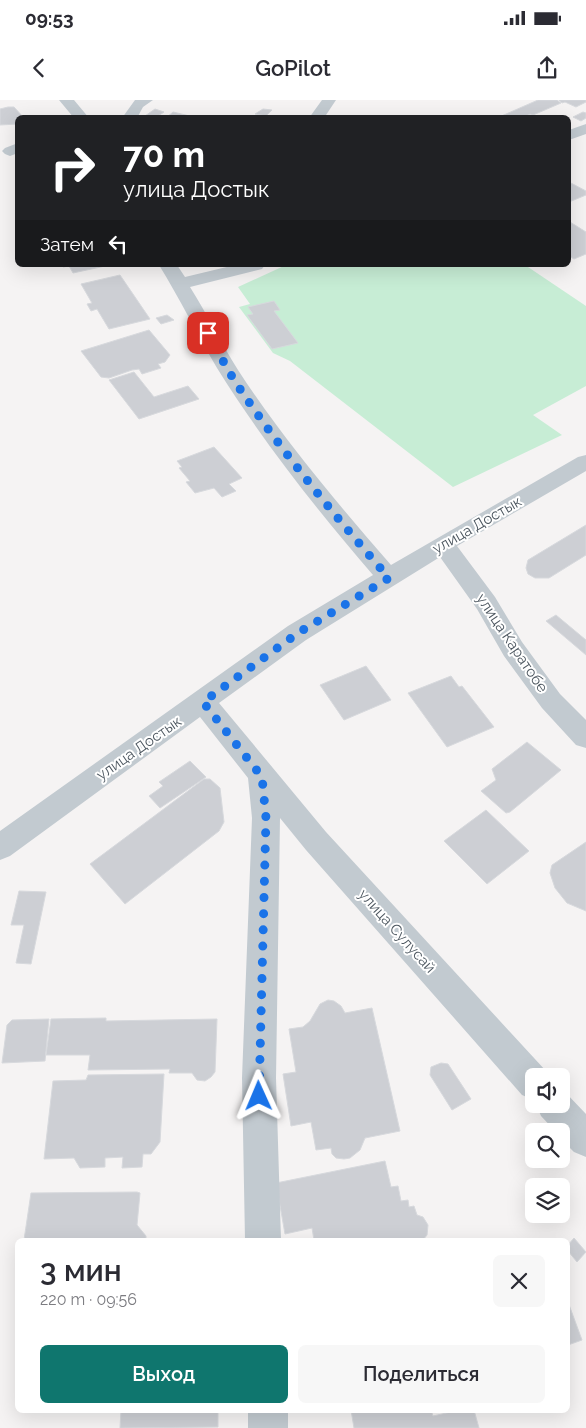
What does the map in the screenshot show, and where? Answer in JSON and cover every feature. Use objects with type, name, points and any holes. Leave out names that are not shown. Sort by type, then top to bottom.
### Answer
[{"type":"street","points":[[66,100],[88,115]]},
{"type":"street","points":[[131,115],[138,104],[146,100]]},
{"type":"street","points":[[318,115],[329,100]]},
{"type":"street","points":[[571,135],[586,128]]},
{"type":"street","points":[[178,274],[194,267]]},
{"type":"street","points":[[178,274],[239,267]]},
{"type":"street","points":[[178,274],[236,382],[284,449],[344,526],[389,578]]},
{"type":"street","name":"улица Достык","points":[[0,847],[298,633],[443,544],[586,462]]},
{"type":"street","name":"улица Каратобе","points":[[443,544],[486,603],[513,649],[546,694],[586,737]]},
{"type":"street","name":"улица Сулусай","points":[[203,702],[262,777],[316,841],[525,1073]]},
{"type":"street","points":[[262,777],[266,818],[259,1078],[263,1238]]},
{"type":"street","points":[[561,1113],[586,1140]]},
{"type":"street","points":[[268,1413],[268,1428]]},
{"type":"green space","points":[[282,267],[528,267],[586,306],[586,386],[533,415],[562,435],[453,487],[290,361],[273,353],[239,307],[250,304],[238,287]]},
{"type":"building","points":[[538,100],[557,100],[561,103],[533,115],[504,115]]},
{"type":"building","points":[[559,100],[586,100],[586,102],[576,107],[565,102],[562,103]]},
{"type":"building","points":[[14,107],[21,115],[15,115],[15,124],[0,125],[0,109]]},
{"type":"building","points":[[155,109],[164,112],[160,115],[146,115]]},
{"type":"building","points":[[263,109],[272,110],[267,115],[255,114]]},
{"type":"building","points":[[173,112],[186,115],[170,115]]},
{"type":"building","points":[[583,112],[586,113],[586,118],[581,121],[573,117]]},
{"type":"building","points":[[571,183],[586,191],[586,195],[571,201]]},
{"type":"building","points":[[571,223],[586,232],[586,254],[574,259],[571,257]]},
{"type":"building","points":[[70,267],[100,267],[73,273]]},
{"type":"building","points":[[120,275],[150,319],[109,329],[97,309],[91,311],[87,304],[92,303],[81,284]]},
{"type":"building","points":[[274,301],[280,310],[274,311],[298,343],[272,349],[247,315],[253,314],[248,307]]},
{"type":"building","points":[[167,315],[174,320],[161,324],[156,318]]},
{"type":"building","points":[[149,330],[170,355],[165,362],[158,364],[161,368],[142,374],[139,369],[109,378],[101,377],[81,351]]},
{"type":"building","points":[[134,372],[154,397],[188,386],[199,399],[139,419],[109,380]]},
{"type":"building","points":[[214,447],[242,478],[229,484],[236,491],[222,497],[214,488],[195,493],[186,482],[190,481],[179,468],[182,467],[177,461]]},
{"type":"building","points":[[586,525],[586,555],[549,578],[535,578],[528,574],[526,568],[528,560]]},
{"type":"building","points":[[556,615],[586,640],[586,655],[546,621]]},
{"type":"building","points":[[366,666],[391,700],[344,720],[320,685]]},
{"type":"building","points":[[451,676],[459,687],[462,686],[494,727],[447,747],[408,693]]},
{"type":"building","points":[[527,742],[561,770],[510,812],[506,813],[481,791],[496,780],[492,769]]},
{"type":"building","points":[[190,761],[206,777],[160,808],[149,796],[163,786],[159,782]]},
{"type":"building","points":[[204,779],[210,779],[220,788],[224,822],[219,831],[125,904],[90,864]]},
{"type":"building","points":[[486,810],[529,851],[487,884],[444,841]]},
{"type":"building","points":[[586,842],[586,911],[567,903],[555,888],[550,873],[552,865]]},
{"type":"building","points":[[19,891],[46,892],[31,964],[16,963],[24,925],[11,925]]},
{"type":"building","points":[[328,1000],[334,1001],[341,1006],[345,1013],[372,1008],[400,1131],[365,1138],[360,1150],[350,1158],[344,1159],[336,1158],[332,1154],[331,1148],[316,1150],[311,1122],[291,1126],[283,1074],[296,1072],[289,1029],[303,1027],[310,1021],[320,1004]]},
{"type":"building","points":[[106,1018],[106,1021],[217,1019],[215,1072],[205,1081],[197,1080],[192,1073],[169,1073],[170,1069],[88,1070],[90,1055],[46,1055],[51,1019]]},
{"type":"building","points":[[49,1019],[45,1061],[2,1063],[7,1025],[12,1020]]},
{"type":"building","points":[[441,1063],[448,1064],[471,1099],[452,1110],[430,1075],[431,1067]]},
{"type":"building","points":[[164,1074],[160,1142],[151,1154],[143,1154],[142,1167],[122,1168],[123,1157],[105,1158],[105,1167],[80,1168],[74,1158],[44,1159],[53,1081],[86,1080],[88,1075]]},
{"type":"building","points":[[385,1161],[391,1187],[398,1186],[401,1201],[408,1200],[409,1207],[414,1206],[417,1215],[423,1217],[428,1225],[427,1235],[425,1238],[314,1238],[312,1228],[285,1234],[276,1183]]},
{"type":"building","points":[[31,1193],[140,1193],[137,1225],[146,1238],[24,1238]]},
{"type":"building","points":[[574,1238],[586,1252],[577,1262],[570,1253],[570,1243]]},
{"type":"building","points":[[570,1307],[582,1340],[570,1344]]},
{"type":"building","points":[[121,1413],[218,1413],[218,1427],[120,1428]]},
{"type":"building","points":[[352,1413],[432,1413],[433,1416],[446,1413],[475,1413],[479,1428],[354,1428]]},
{"type":"route","points":[[208,333],[236,382],[284,449],[344,526],[389,578],[298,633],[203,702],[262,777],[266,818],[259,1096]]}]
